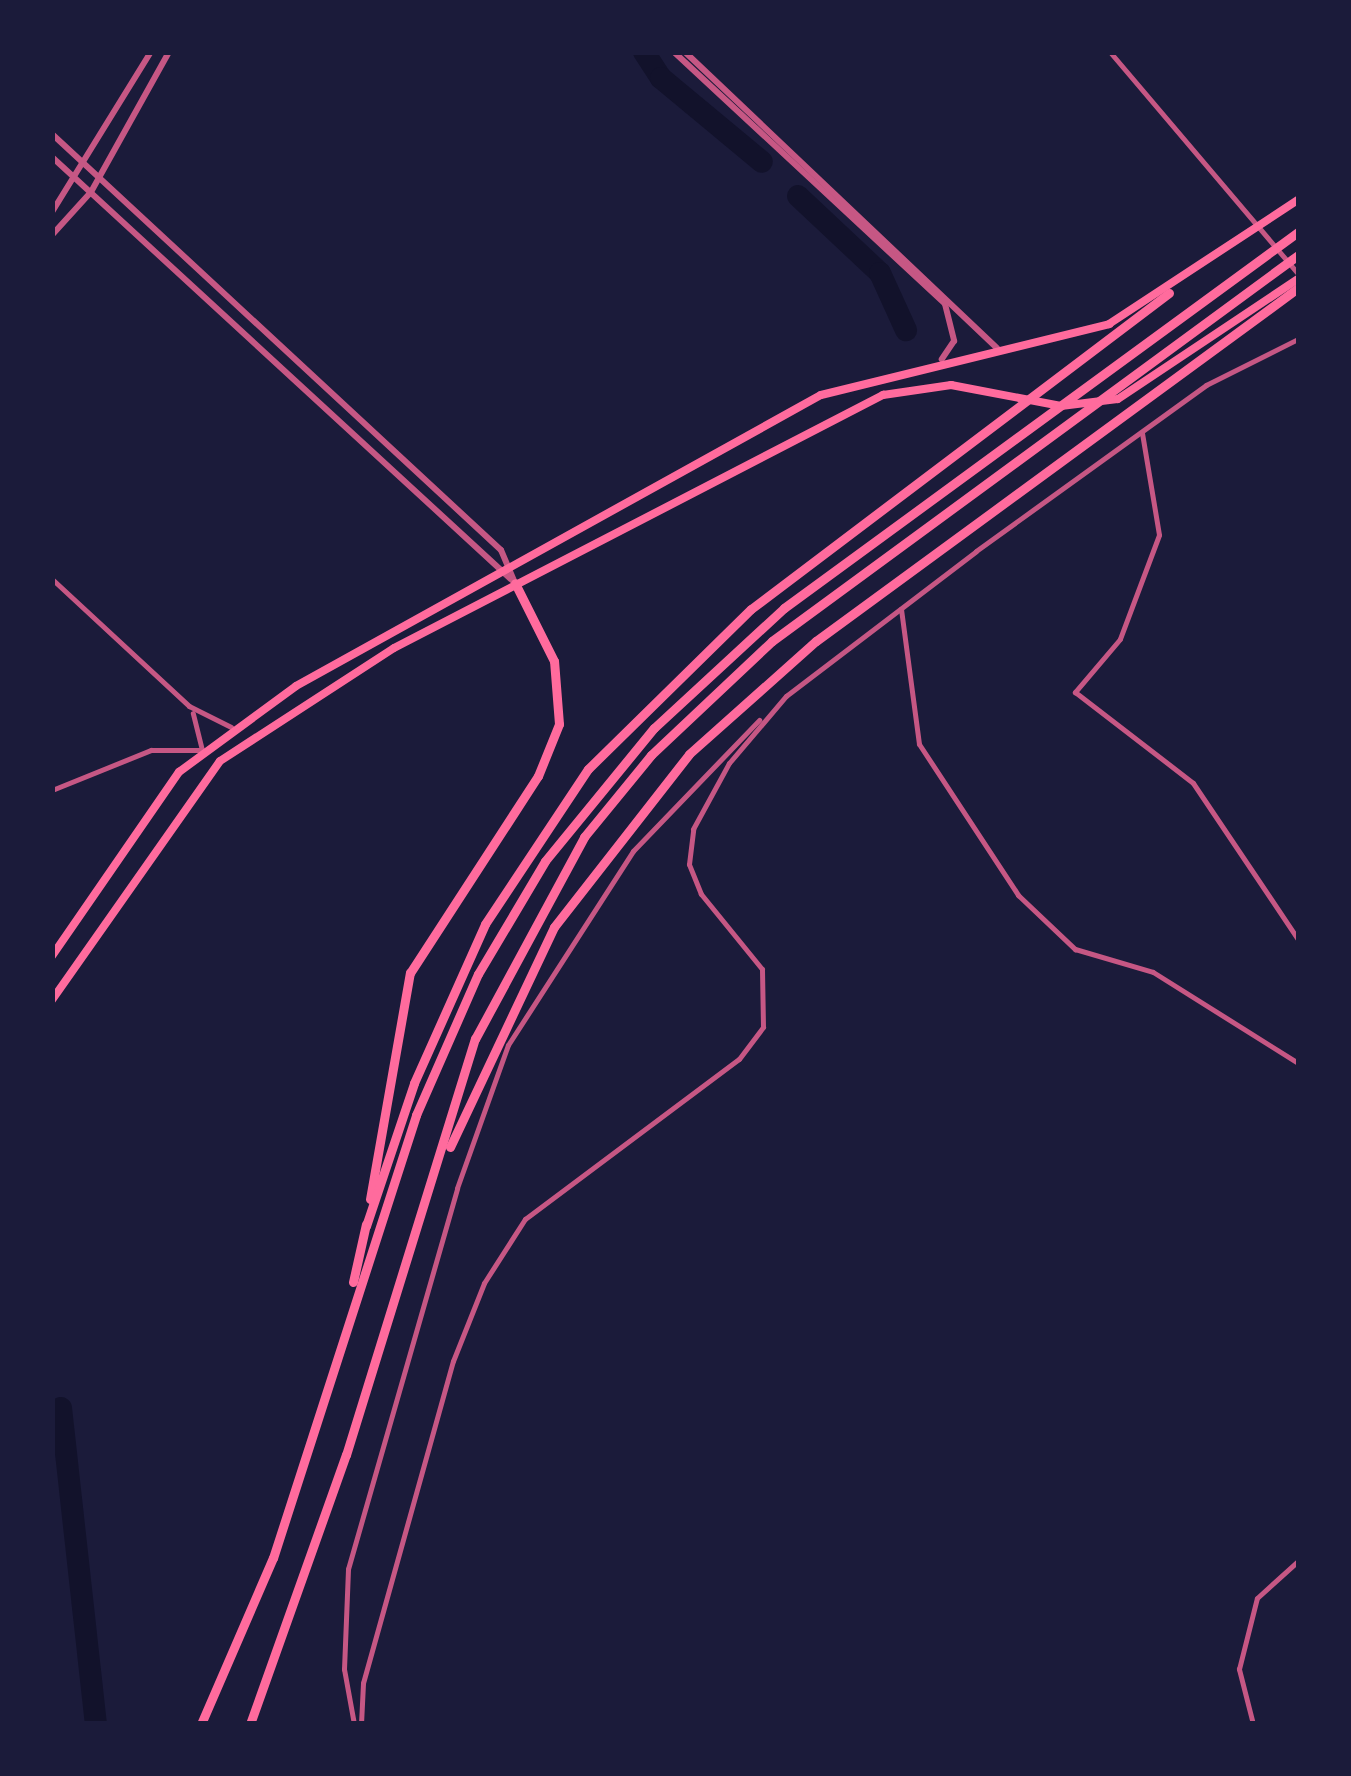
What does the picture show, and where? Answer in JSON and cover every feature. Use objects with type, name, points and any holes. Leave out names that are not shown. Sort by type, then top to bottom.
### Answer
[{"type":"highway","points":[[201,1724],[239,1640],[422,1100],[510,915],[654,728],[828,574],[1298,232]]},
{"type":"highway","points":[[250,1724],[439,1172],[490,1001],[584,837],[651,755],[838,588],[1298,254]]},
{"type":"highway","points":[[439,1172],[523,979],[591,872],[678,765],[816,641],[1298,288]]},
{"type":"highway","points":[[366,1226],[414,1083],[531,846],[663,687],[879,510],[1168,293]]},
{"type":"highway","points":[[338,1343],[366,1226],[410,973],[538,776],[559,724],[554,661],[515,583]]},
{"type":"main road","points":[[52,956],[166,786],[232,727],[508,566],[821,395],[942,359],[1096,329],[1168,293],[1298,200]]},
{"type":"main road","points":[[52,1000],[220,761],[515,583],[884,395],[951,385],[1061,406],[1126,396],[1298,276]]},
{"type":"street","points":[[52,212],[77,179],[151,52]]},
{"type":"street","points":[[52,235],[92,192],[169,52]]},
{"type":"street","points":[[674,52],[945,304],[954,341],[942,359]]},
{"type":"street","points":[[685,52],[996,348]]},
{"type":"street","points":[[1110,52],[1298,276]]},
{"type":"street","points":[[52,134],[508,566],[515,583]]},
{"type":"street","points":[[52,156],[494,574],[515,583]]},
{"type":"street","points":[[358,1724],[344,1669],[348,1569],[508,1045],[633,852],[765,715],[901,608],[1240,363],[1298,340]]},
{"type":"street","points":[[1142,433],[1160,535],[1120,639],[1076,692],[1193,783],[1298,940]]},
{"type":"street","points":[[52,579],[189,706],[232,727]]},
{"type":"street","points":[[901,608],[920,744],[1018,896],[1076,949],[1152,972],[1298,1064]]},
{"type":"street","points":[[52,790],[151,750],[202,750],[189,706]]},
{"type":"street","points":[[358,1724],[363,1683],[452,1361],[484,1283],[534,1211],[739,1059],[761,1032],[764,975],[700,894],[688,849],[714,790],[765,715]]},
{"type":"street","points":[[1253,1724],[1239,1669],[1256,1598],[1298,1562]]},
{"type":"waterway","points":[[644,52],[661,78],[762,162]]},
{"type":"waterway","points":[[798,196],[880,273],[906,330]]},
{"type":"waterway","points":[[61,1408],[96,1724]]}]
